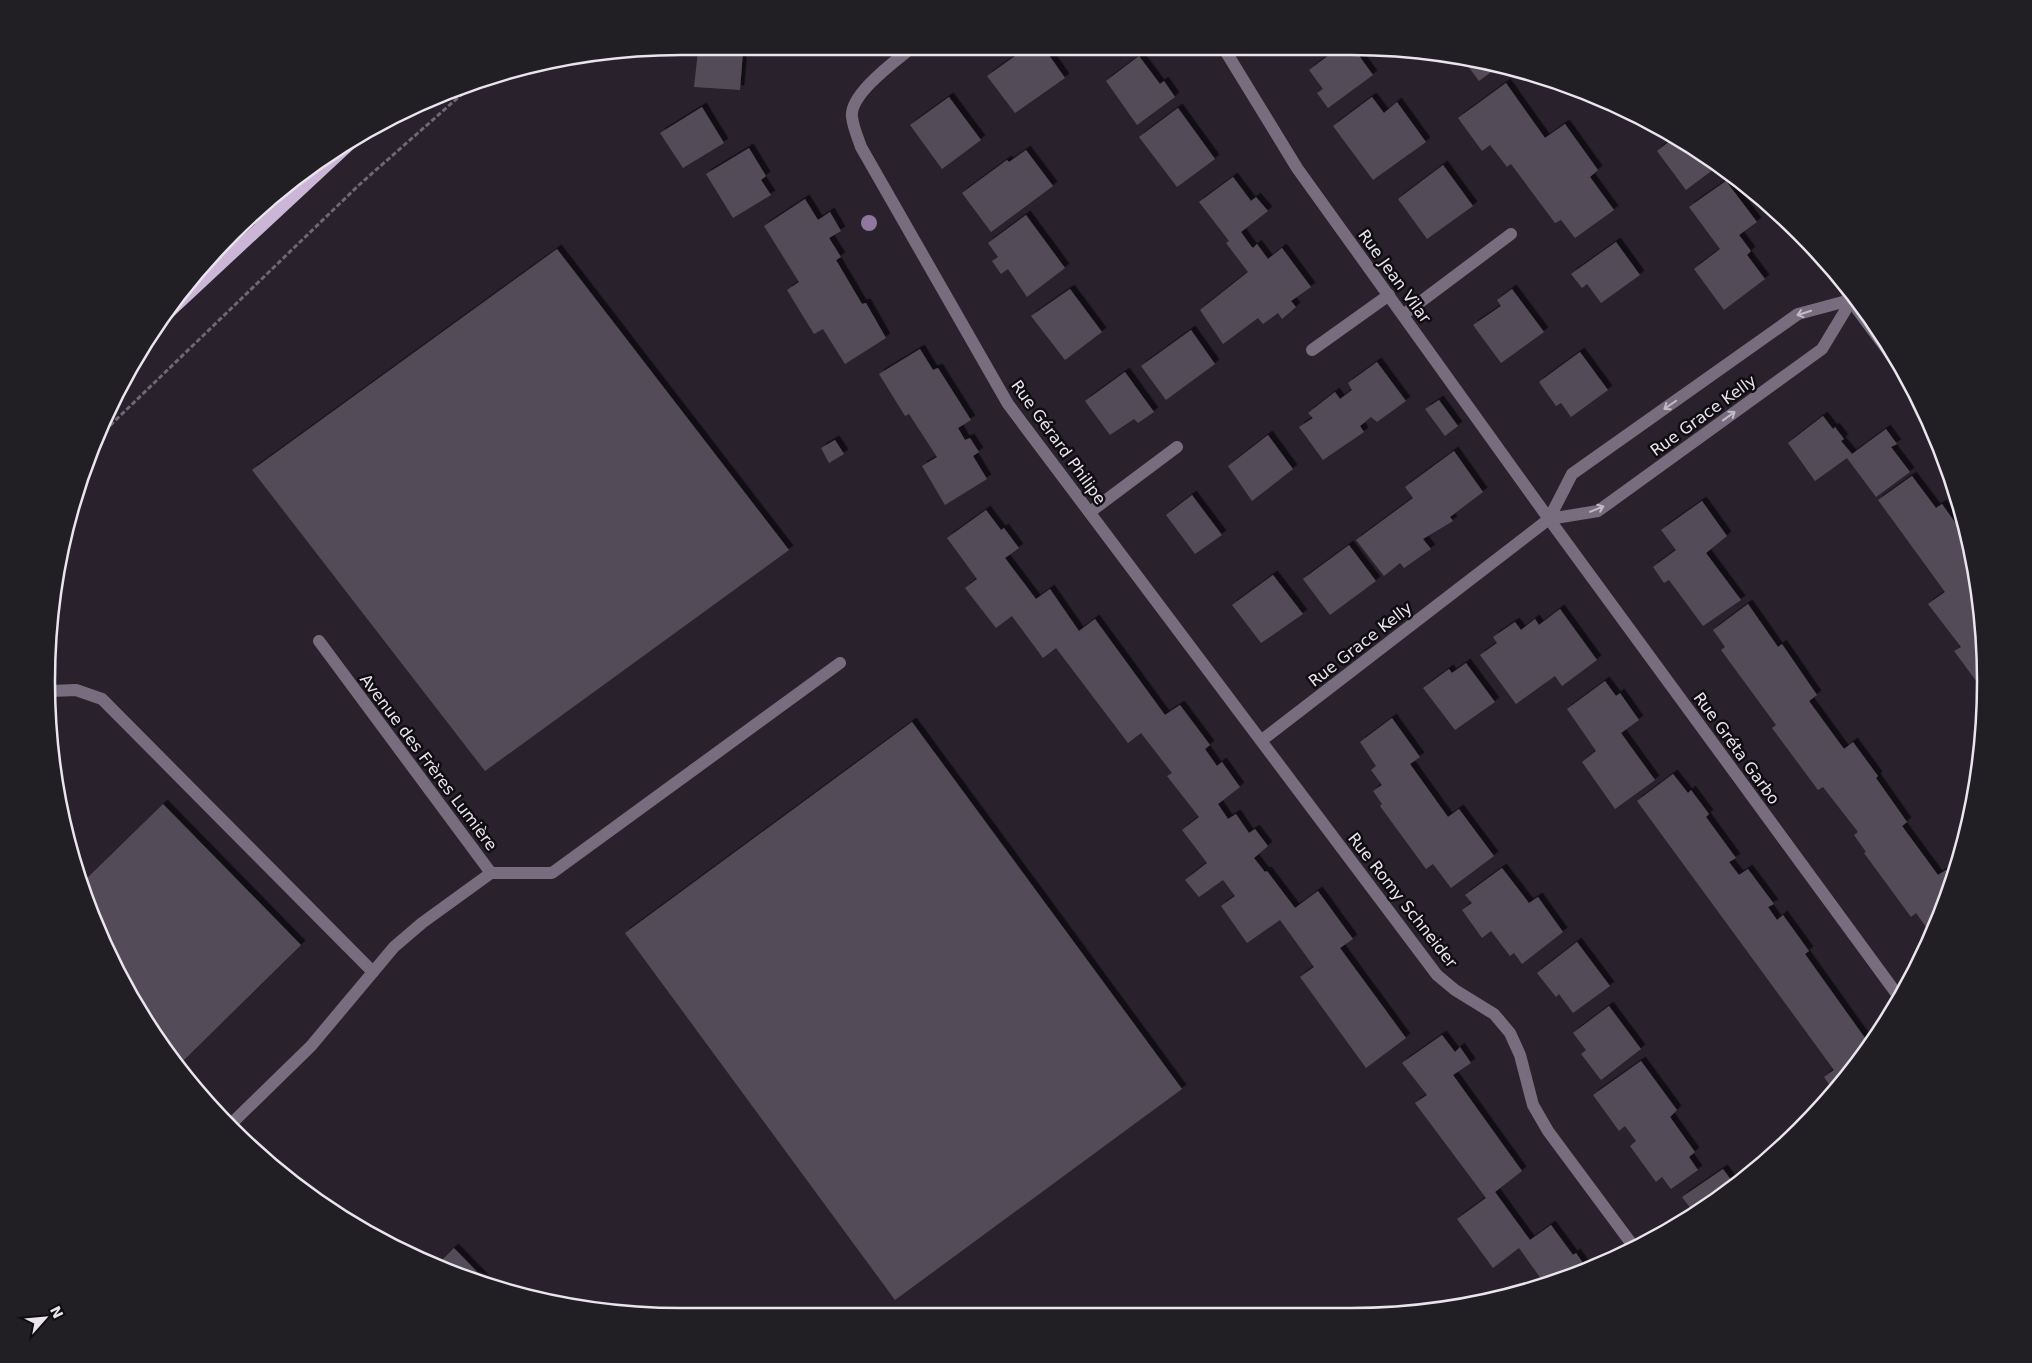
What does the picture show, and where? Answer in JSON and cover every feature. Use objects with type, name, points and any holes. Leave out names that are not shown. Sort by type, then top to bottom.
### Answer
[{"type":"main road","points":[[190,293],[327,165]]},
{"type":"street","name":"Rue Gérard Philipe","points":[[904,55],[880,74],[860,94],[851,115],[861,148],[1008,404],[1262,740]]},
{"type":"street","name":"Rue Jean Vilar","points":[[1229,55],[1297,168],[1549,519]]},
{"type":"street","points":[[1403,315],[1512,234]]},
{"type":"street","points":[[1312,350],[1389,295]]},
{"type":"street","name":"Rue Grace Kelly","points":[[1262,740],[1549,519],[1572,474],[1798,314],[1849,301]]},
{"type":"street","name":"Rue Grace Kelly","points":[[1549,519],[1598,511],[1822,349],[1851,304]]},
{"type":"street","points":[[1090,512],[1177,447]]},
{"type":"street","name":"Rue Gréta Garbo","points":[[1549,519],[1895,991]]},
{"type":"street","name":"Avenue des Frères Lumière","points":[[234,1121],[311,1046],[394,947],[422,923],[491,873],[319,641]]},
{"type":"street","points":[[491,873],[552,873],[840,663]]},
{"type":"street","points":[[55,691],[76,690],[102,699],[373,972]]},
{"type":"street","name":"Rue Romy Schneider","points":[[1262,740],[1438,975],[1455,990],[1494,1014],[1510,1032],[1520,1055],[1534,1105],[1548,1131],[1630,1242]]},
{"type":"path","points":[[111,425],[359,185],[460,96]]},
{"type":"building","points":[[698,55],[743,55],[740,90],[694,87]]},
{"type":"building","points":[[1017,55],[1049,55],[1065,78],[1015,113],[987,76]]},
{"type":"building","points":[[1329,55],[1359,55],[1373,75],[1328,108],[1317,93],[1323,89],[1309,70]]},
{"type":"building","points":[[1139,56],[1160,84],[1164,81],[1175,97],[1137,125],[1106,81]]},
{"type":"building","points":[[1468,66],[1492,71],[1479,81]]},
{"type":"building","points":[[1506,83],[1545,138],[1565,124],[1598,170],[1590,177],[1614,210],[1575,238],[1561,220],[1555,223],[1511,164],[1507,167],[1490,145],[1482,151],[1458,118]]},
{"type":"building","points":[[949,97],[981,140],[942,169],[910,125]]},
{"type":"building","points":[[1372,97],[1384,113],[1397,102],[1426,142],[1373,180],[1333,126]]},
{"type":"building","points":[[702,107],[724,143],[683,168],[660,133]]},
{"type":"building","points":[[1178,108],[1215,159],[1177,187],[1139,137]]},
{"type":"building","points":[[1669,142],[1712,170],[1686,190],[1657,151]]},
{"type":"building","points":[[749,148],[766,176],[761,180],[771,195],[733,218],[706,174]]},
{"type":"building","points":[[1026,150],[1053,186],[991,232],[962,193],[1007,160],[1009,162]]},
{"type":"building","points":[[1443,165],[1473,206],[1427,239],[1398,199]]},
{"type":"building","points":[[1233,177],[1251,201],[1256,197],[1268,211],[1241,232],[1253,248],[1257,244],[1268,259],[1282,248],[1311,287],[1291,301],[1296,307],[1282,319],[1278,313],[1263,324],[1258,318],[1223,344],[1200,310],[1248,272],[1226,243],[1229,241],[1199,202]]},
{"type":"building","points":[[1726,181],[1757,222],[1739,235],[1751,251],[1747,255],[1765,279],[1724,310],[1694,269],[1720,249],[1689,207]]},
{"type":"building","points":[[805,199],[818,220],[830,212],[841,231],[829,238],[841,257],[836,260],[862,304],[866,303],[886,338],[845,364],[823,329],[814,334],[787,290],[799,282],[764,226]]},
{"type":"building","points":[[1026,215],[1065,268],[1027,297],[1008,269],[1001,274],[992,261],[998,257],[988,243]]},
{"type":"building","points":[[1616,242],[1640,275],[1601,303],[1587,284],[1582,288],[1571,274]]},
{"type":"building","points":[[557,249],[789,550],[485,771],[252,470]]},
{"type":"building","points":[[1070,289],[1102,332],[1065,360],[1031,316]]},
{"type":"building","points":[[1512,289],[1544,332],[1501,363],[1473,325],[1501,306],[1497,300]]},
{"type":"building","points":[[1191,330],[1215,364],[1166,400],[1141,366]]},
{"type":"building","points":[[920,349],[933,370],[938,368],[971,420],[958,428],[965,440],[970,438],[979,452],[973,456],[987,479],[945,505],[922,466],[937,457],[909,414],[905,416],[879,374]]},
{"type":"building","points":[[1580,352],[1608,390],[1571,417],[1561,403],[1556,406],[1539,382]]},
{"type":"building","points":[[1377,362],[1406,401],[1377,422],[1371,417],[1360,426],[1364,432],[1323,460],[1299,427],[1313,418],[1308,413],[1335,392],[1340,399],[1352,390],[1348,383]]},
{"type":"building","points":[[1125,372],[1154,412],[1138,423],[1134,419],[1110,435],[1085,401]]},
{"type":"building","points":[[1439,400],[1458,426],[1445,436],[1425,409]]},
{"type":"building","points":[[1823,416],[1833,429],[1835,427],[1844,439],[1841,441],[1852,454],[1886,429],[1897,444],[1891,447],[1910,472],[1876,497],[1847,458],[1815,481],[1788,443]]},
{"type":"building","points":[[1268,435],[1293,469],[1252,501],[1228,466]]},
{"type":"building","points":[[835,440],[844,454],[829,463],[821,448]]},
{"type":"building","points":[[1454,451],[1483,492],[1450,517],[1453,521],[1423,539],[1431,549],[1404,568],[1400,563],[1384,576],[1356,540],[1413,498],[1405,487]]},
{"type":"building","points":[[1912,476],[1936,508],[1942,504],[1958,526],[1972,600],[1976,641],[1977,682],[1954,651],[1961,647],[1928,604],[1945,592],[1878,500]]},
{"type":"building","points":[[1192,495],[1222,535],[1195,554],[1166,515]]},
{"type":"building","points":[[1702,501],[1727,536],[1706,553],[1741,600],[1703,626],[1669,580],[1664,583],[1653,567],[1676,550],[1661,530]]},
{"type":"building","points":[[986,510],[1001,530],[1004,528],[1019,548],[1005,558],[1036,599],[1050,589],[1079,631],[1095,619],[1165,715],[1180,705],[1210,745],[1205,749],[1217,766],[1222,762],[1240,787],[1218,804],[1228,819],[1236,814],[1249,833],[1255,829],[1268,846],[1254,858],[1265,872],[1267,871],[1295,908],[1318,891],[1353,939],[1340,948],[1406,1038],[1366,1068],[1300,977],[1314,967],[1280,920],[1247,943],[1221,906],[1235,896],[1223,880],[1199,897],[1185,880],[1207,863],[1182,830],[1199,817],[1167,776],[1172,773],[1141,733],[1128,743],[1056,648],[1043,658],[1012,616],[996,628],[965,588],[977,579],[947,538]]},
{"type":"building","points":[[1349,545],[1376,581],[1330,615],[1303,579]]},
{"type":"building","points":[[1273,575],[1303,614],[1261,643],[1232,605]]},
{"type":"building","points":[[1748,604],[1778,647],[1782,644],[1817,695],[1809,701],[1844,749],[1853,742],[1878,776],[1876,778],[1907,822],[1902,826],[1938,875],[1946,870],[1947,872],[1926,927],[1916,913],[1911,917],[1864,853],[1866,852],[1854,835],[1858,832],[1823,787],[1818,790],[1772,728],[1776,725],[1721,650],[1725,647],[1713,630]]},
{"type":"building","points":[[1560,609],[1597,660],[1562,686],[1555,676],[1516,704],[1480,655],[1497,643],[1493,637],[1515,622],[1521,630],[1535,619],[1539,625]]},
{"type":"building","points":[[1466,663],[1495,702],[1455,730],[1423,688],[1449,669],[1452,673]]},
{"type":"building","points":[[1605,681],[1616,696],[1620,693],[1639,720],[1621,733],[1655,780],[1615,809],[1582,762],[1596,751],[1567,709]]},
{"type":"building","points":[[1392,718],[1420,757],[1410,764],[1448,817],[1459,809],[1494,856],[1451,888],[1433,864],[1426,869],[1380,806],[1382,804],[1373,791],[1382,785],[1371,770],[1376,766],[1360,742]]},
{"type":"building","points":[[912,722],[1182,1089],[895,1300],[625,933]]},
{"type":"building","points":[[1673,774],[1688,793],[1691,790],[1709,814],[1706,817],[1736,858],[1729,862],[1739,875],[1748,869],[1774,904],[1768,907],[1777,920],[1783,915],[1809,951],[1805,954],[1865,1038],[1830,1085],[1824,1077],[1834,1070],[1637,801]]},
{"type":"building","points":[[163,804],[301,945],[183,1061],[139,995],[120,959],[87,878]]},
{"type":"building","points":[[1502,868],[1529,903],[1538,897],[1563,932],[1522,964],[1514,953],[1510,956],[1491,931],[1482,938],[1462,910],[1472,903],[1465,895]]},
{"type":"building","points":[[1577,942],[1610,986],[1573,1013],[1559,994],[1556,997],[1537,973]]},
{"type":"building","points":[[1609,1006],[1641,1049],[1601,1080],[1581,1054],[1586,1050],[1573,1033]]},
{"type":"building","points":[[1442,1035],[1455,1052],[1460,1047],[1471,1063],[1453,1075],[1522,1171],[1495,1192],[1530,1240],[1551,1225],[1573,1255],[1576,1253],[1583,1263],[1541,1278],[1519,1248],[1493,1268],[1457,1219],[1486,1198],[1415,1103],[1427,1095],[1402,1063]]},
{"type":"building","points":[[1641,1061],[1677,1110],[1670,1117],[1695,1152],[1689,1157],[1698,1170],[1671,1189],[1662,1177],[1656,1182],[1630,1146],[1636,1141],[1625,1126],[1619,1131],[1593,1095]]},
{"type":"building","points":[[1723,1169],[1731,1180],[1690,1208],[1682,1197]]},
{"type":"building","points":[[454,1248],[480,1275],[480,1275],[442,1260]]}]
